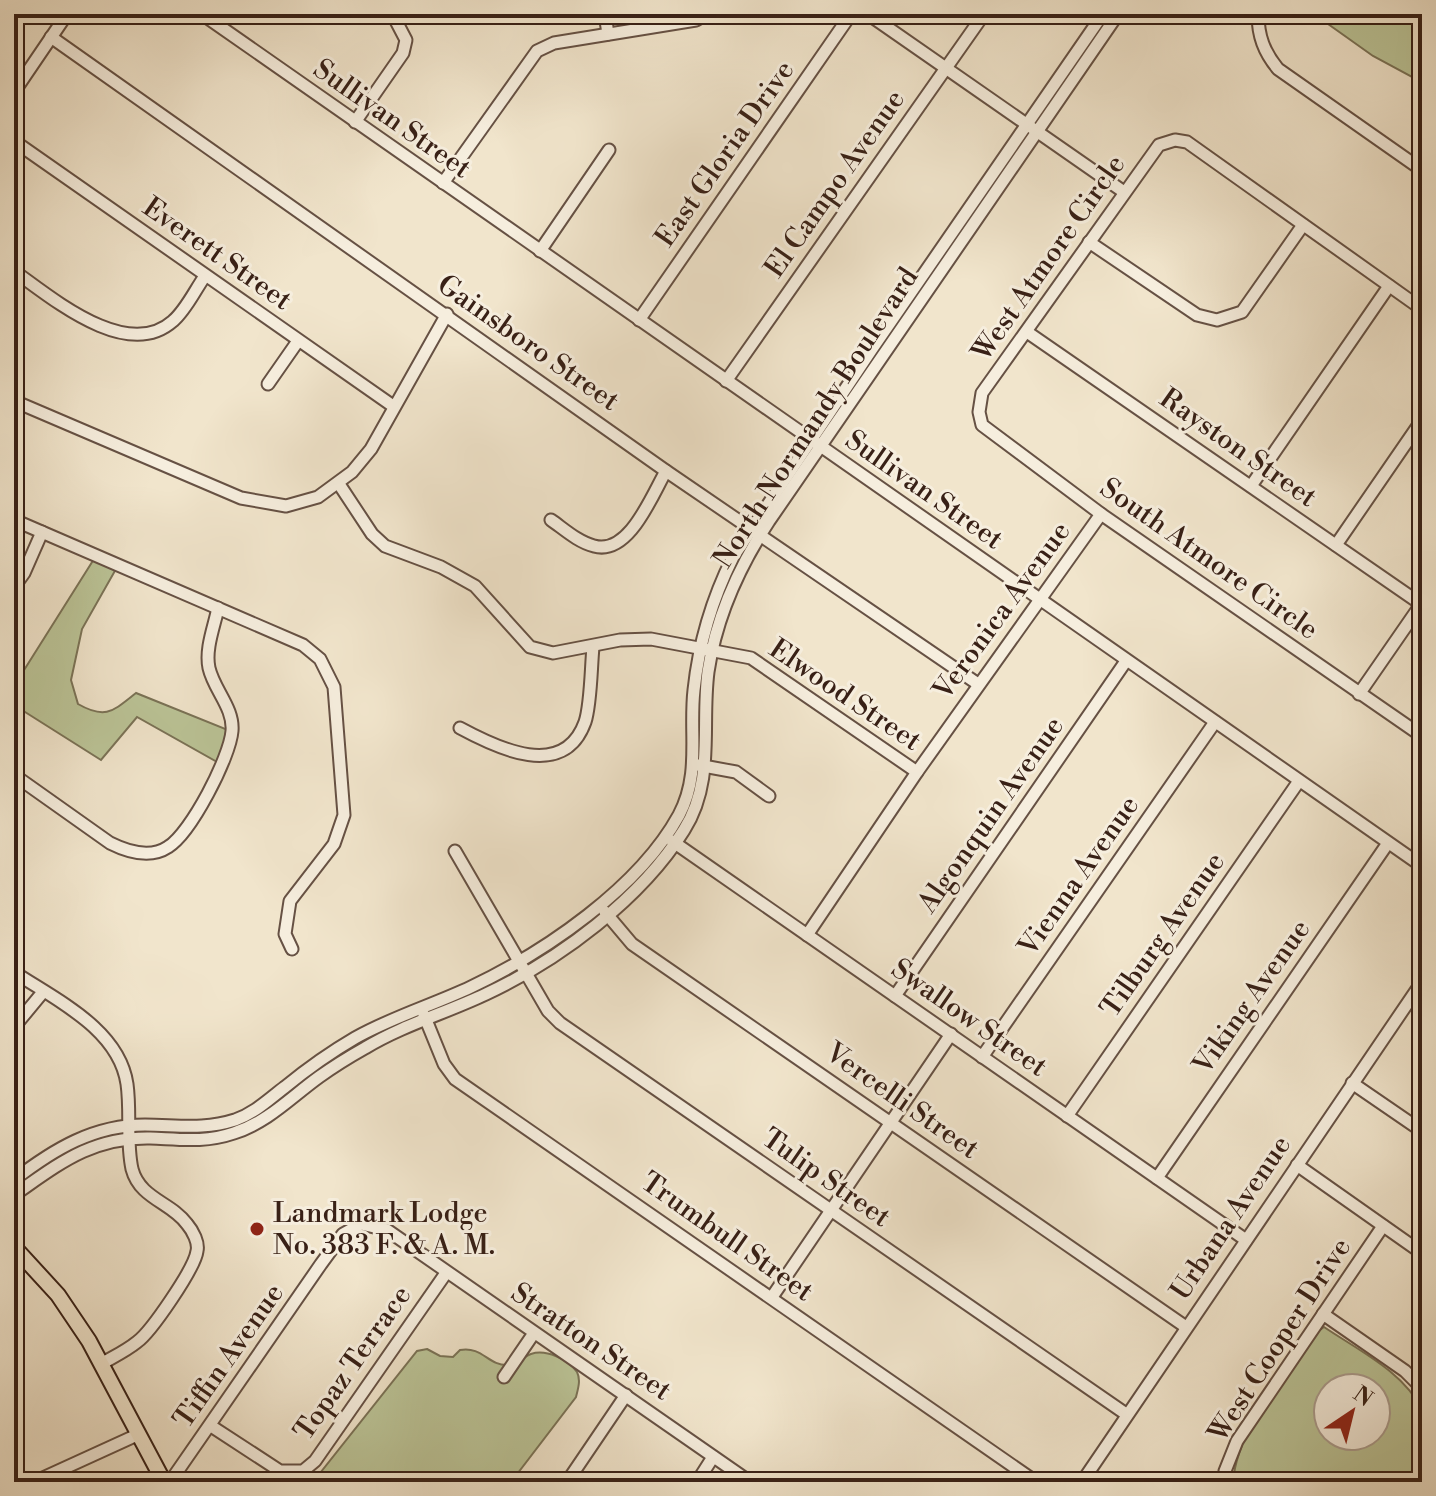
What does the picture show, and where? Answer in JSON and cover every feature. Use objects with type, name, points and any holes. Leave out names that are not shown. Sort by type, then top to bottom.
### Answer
[{"type":"main road","points":[[14,1247],[58,1295],[89,1341],[137,1435],[167,1482]]},
{"type":"street","points":[[14,92],[67,14]]},
{"type":"street","name":"Sullivan Street","points":[[202,14],[1422,866]]},
{"type":"street","points":[[355,122],[403,53],[406,40],[395,19],[388,14]]},
{"type":"street","points":[[605,14],[608,34]]},
{"type":"street","points":[[443,183],[537,51],[554,43],[696,20],[706,14]]},
{"type":"street","name":"East Gloria Drive","points":[[639,320],[851,14]]},
{"type":"street","points":[[868,14],[1124,192]]},
{"type":"street","name":"El Campo Avenue","points":[[726,381],[984,14]]},
{"type":"street","name":"North Normandy Boulevard","points":[[816,444],[1103,14]]},
{"type":"street","name":"North Normandy Boulevard","points":[[14,1195],[67,1158],[93,1147],[130,1139],[202,1140],[243,1130],[267,1118],[319,1077],[360,1050],[485,995],[556,940],[603,910],[670,840],[700,766],[693,692],[706,650],[718,588],[1118,14]]},
{"type":"street","points":[[1258,14],[1265,53],[1278,69],[1422,170]]},
{"type":"street","name":"Gainsboro Street","points":[[51,37],[666,471],[978,684]]},
{"type":"street","name":"Everett Street","points":[[14,141],[393,406]]},
{"type":"street","name":"West Atmore Circle","points":[[979,412],[982,393],[1159,145],[1171,141],[1187,142],[1303,225]]},
{"type":"street","points":[[540,251],[609,150]]},
{"type":"street","points":[[1089,242],[1197,315],[1217,320],[1242,312],[1303,225],[1422,309]]},
{"type":"street","points":[[14,271],[76,314],[126,335],[150,334],[173,321],[205,276]]},
{"type":"street","points":[[1251,486],[1389,286]]},
{"type":"street","points":[[14,401],[241,498],[286,506],[306,502],[339,484],[371,449],[447,314]]},
{"type":"street","name":"Rayston Street","points":[[1027,332],[1422,604]]},
{"type":"street","points":[[268,384],[298,341]]},
{"type":"street","name":"South Atmore Circle","points":[[979,412],[982,425],[1101,514],[1422,736]]},
{"type":"street","points":[[1336,545],[1422,420]]},
{"type":"street","points":[[551,520],[584,542],[601,547],[612,546],[622,541],[634,527],[666,471]]},
{"type":"street","name":"Elwood Street","points":[[339,484],[372,534],[385,546],[441,567],[475,586],[530,647],[553,653],[620,640],[651,639],[751,658],[917,772]]},
{"type":"street","name":"Veronica Avenue","points":[[807,935],[978,684],[1101,514]]},
{"type":"street","points":[[14,520],[303,645],[320,659],[334,687],[344,815],[334,844],[290,901],[285,934],[292,949]]},
{"type":"street","points":[[14,587],[24,573],[42,532]]},
{"type":"street","points":[[1359,694],[1422,604]]},
{"type":"street","points":[[14,775],[110,843],[128,852],[148,853],[166,849],[181,837],[229,753],[233,727],[228,708],[209,668],[208,651],[218,608]]},
{"type":"street","points":[[460,728],[494,746],[531,757],[551,754],[573,744],[585,721],[593,647]]},
{"type":"street","name":"Algonquin Avenue","points":[[895,996],[1126,661]]},
{"type":"street","name":"Vienna Avenue","points":[[982,1057],[1215,722]]},
{"type":"street","points":[[700,766],[736,772],[769,796]]},
{"type":"street","name":"Tilburg Avenue","points":[[1067,1116],[1299,781]]},
{"type":"street","name":"Swallow Street","points":[[670,840],[1246,1240]]},
{"type":"street","name":"Viking Avenue","points":[[1157,1178],[1388,843]]},
{"type":"street","name":"Tulip Street","points":[[455,851],[548,1011],[560,1023],[1126,1414]]},
{"type":"street","name":"Vercelli Street","points":[[603,910],[632,944],[1186,1327]]},
{"type":"street","name":"North Normandy Boulevard","points":[[14,1180],[48,1154],[96,1132],[129,1125],[203,1127],[246,1116],[338,1048],[392,1019],[523,967]]},
{"type":"street","points":[[14,972],[94,1027],[115,1053],[127,1084],[132,1170],[152,1198],[180,1216],[193,1233],[198,1248],[195,1262],[148,1332],[101,1364]]},
{"type":"street","name":"Urbana Avenue","points":[[1082,1482],[1352,1083],[1418,998],[1422,982]]},
{"type":"street","points":[[14,1027],[43,992]]},
{"type":"street","name":"Trumbull Street","points":[[421,1007],[444,1064],[455,1079],[1036,1482]]},
{"type":"street","points":[[772,1297],[951,1034]]},
{"type":"street","points":[[1352,1083],[1422,1131]]},
{"type":"street","points":[[1297,1165],[1422,1253]]},
{"type":"street","name":"Stratton Street","points":[[361,1224],[387,1230],[750,1482]]},
{"type":"street","name":"Tiffin Avenue","points":[[167,1482],[211,1426],[343,1234],[361,1224]]},
{"type":"street","name":"West Cooper Drive","points":[[1224,1482],[1237,1441],[1383,1226]]},
{"type":"street","name":"Topaz Terrace","points":[[211,1426],[280,1471],[303,1471],[315,1461],[446,1273]]},
{"type":"street","points":[[1323,1314],[1405,1371],[1422,1388]]},
{"type":"street","points":[[504,1377],[534,1333]]},
{"type":"street","points":[[567,1482],[626,1395]]},
{"type":"street","points":[[34,1482],[137,1435]]},
{"type":"street","points":[[697,1482],[713,1457]]},
{"type":"green space","points":[[1314,14],[1422,14],[1422,62],[1412,77],[1373,56]]},
{"type":"green space","points":[[94,559],[116,569],[82,629],[71,680],[78,704],[96,712],[109,711],[136,693],[228,730],[219,763],[137,717],[101,760],[14,705],[14,686]]},
{"type":"green space","points":[[1324,1327],[1379,1363],[1391,1372],[1312,1372],[1312,1452],[1392,1452],[1392,1373],[1414,1396],[1422,1410],[1422,1482],[1233,1482],[1243,1443],[1276,1386],[1313,1335]]},
{"type":"green space","points":[[427,1349],[440,1356],[453,1357],[460,1350],[480,1353],[495,1363],[508,1365],[499,1378],[505,1382],[527,1356],[550,1354],[568,1363],[577,1372],[576,1397],[511,1482],[313,1482],[417,1351]]},
{"type":"place","name":"Landmark Lodge No. 383 F. & A. M.","points":[[257,1229]]}]
